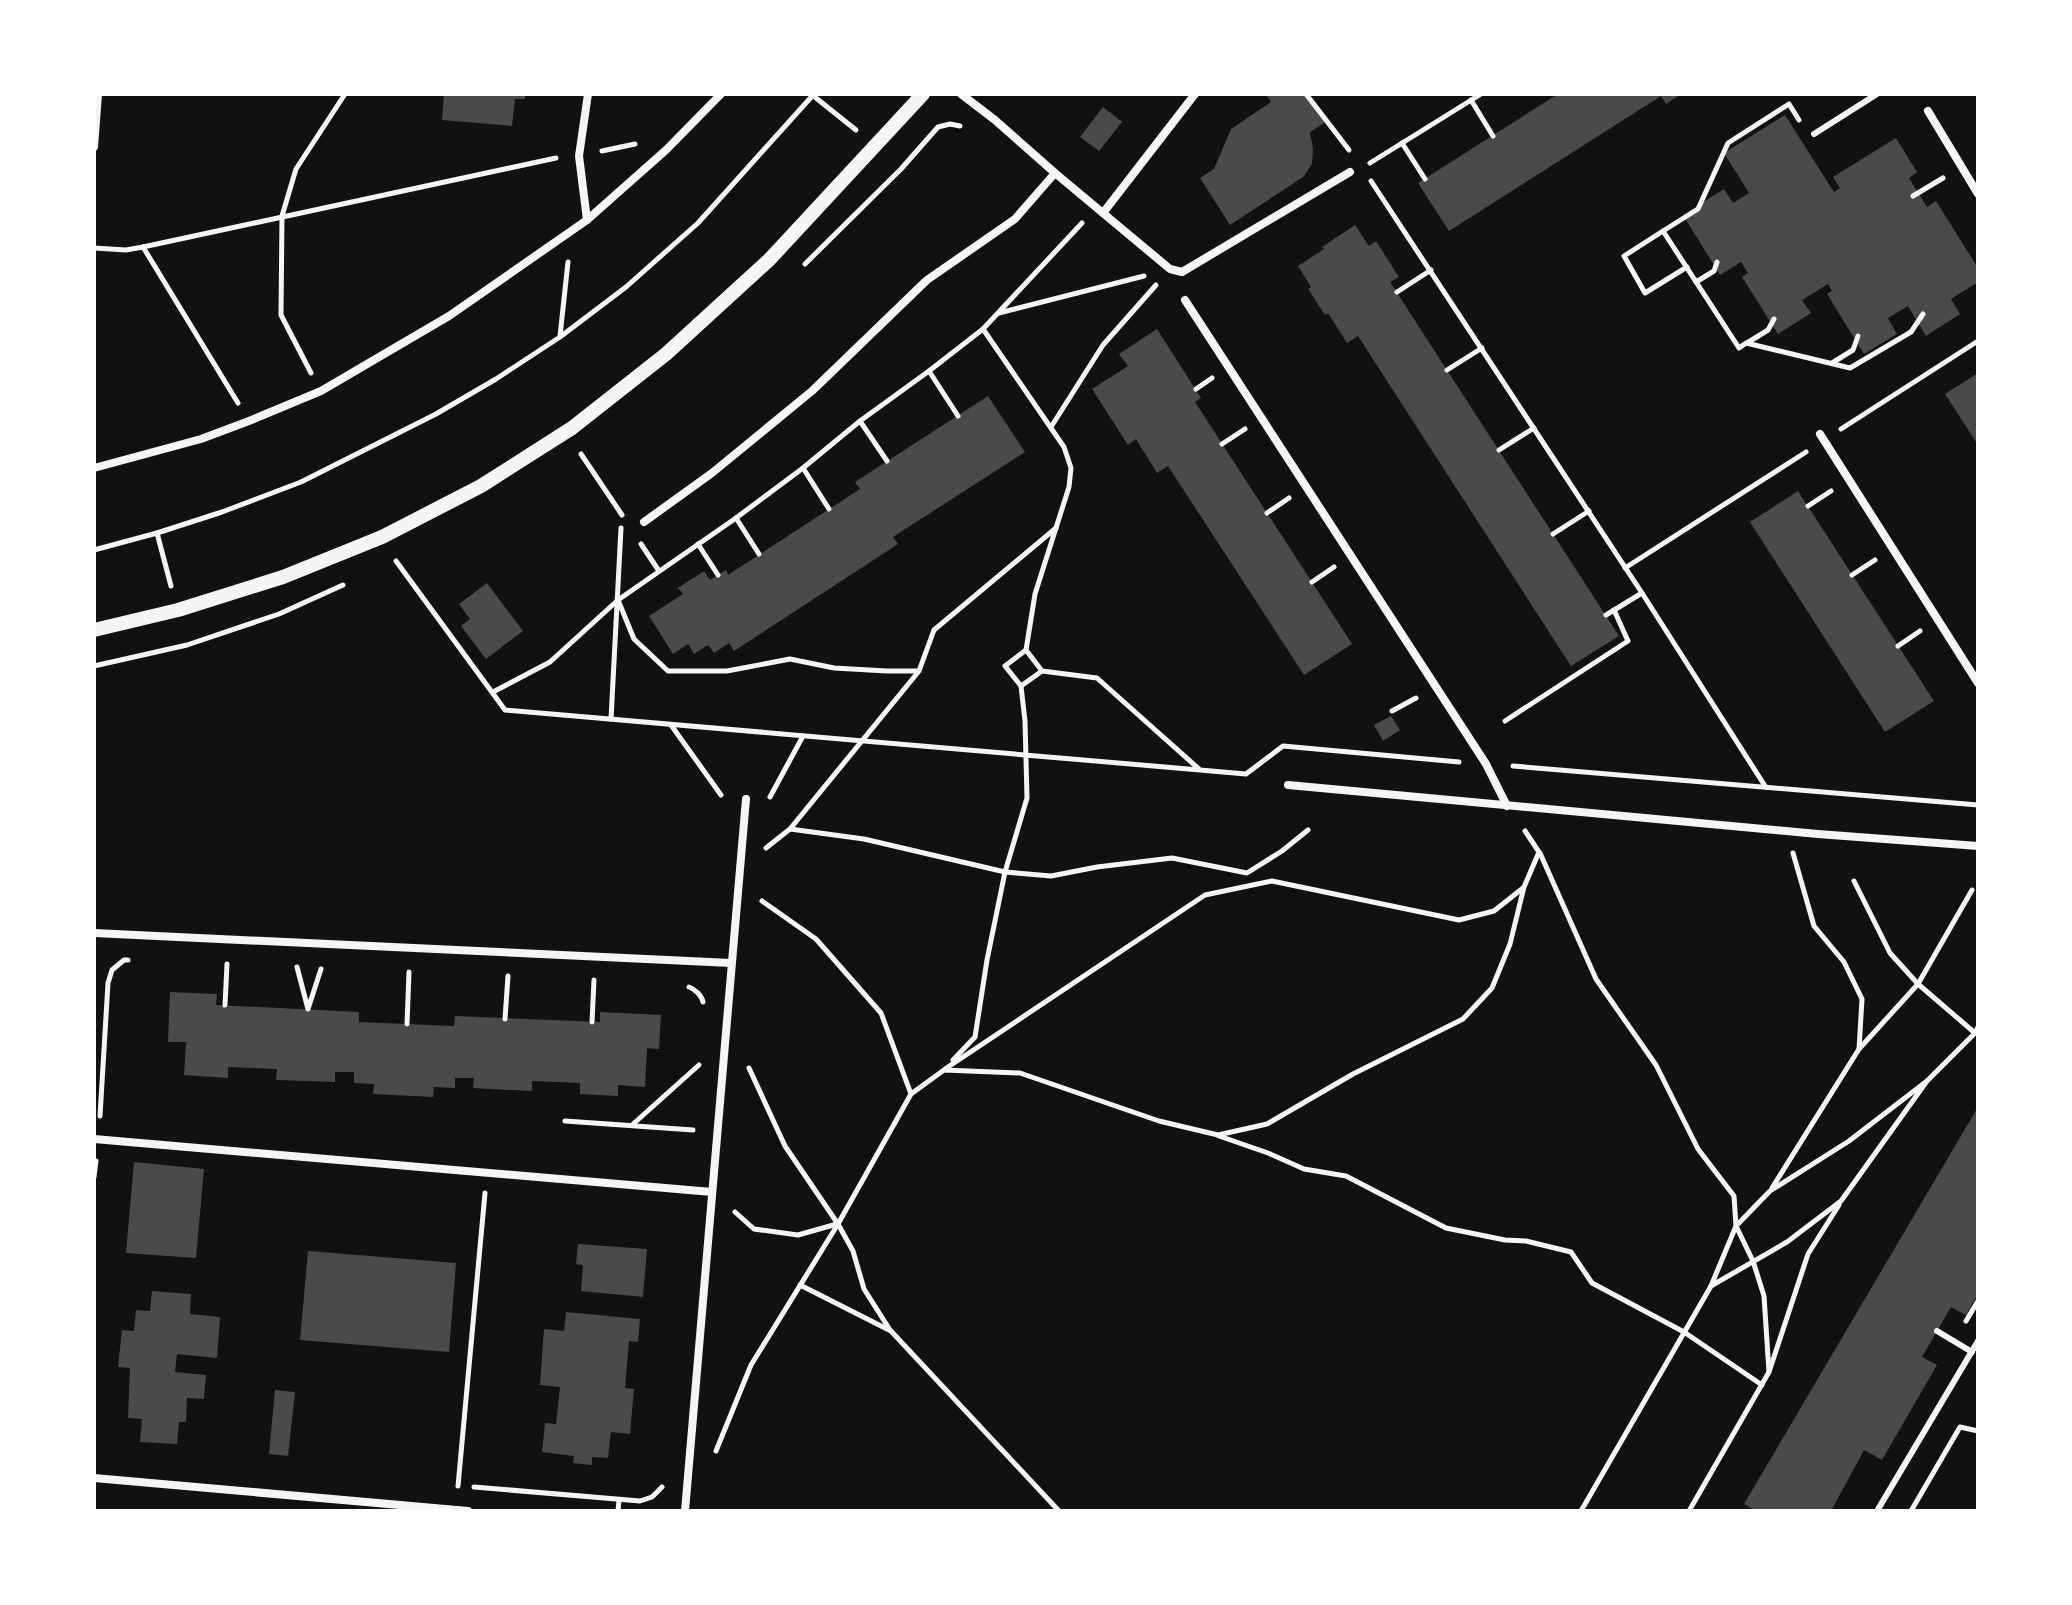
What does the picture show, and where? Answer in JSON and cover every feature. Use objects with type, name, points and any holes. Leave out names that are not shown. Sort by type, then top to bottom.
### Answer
[{"type":"street","points":[[94,147],[98,94]]},
{"type":"street","points":[[587,220],[579,156],[588,94]]},
{"type":"street","points":[[94,468],[201,439],[321,391],[449,316],[587,220],[666,150],[721,94]]},
{"type":"street","points":[[94,630],[178,610],[283,577],[382,537],[481,486],[572,428],[666,354],[769,260],[923,94]]},
{"type":"street","points":[[961,94],[1170,269],[1182,272],[1350,172]]},
{"type":"street","points":[[1100,210],[1195,94]]},
{"type":"street","points":[[1928,111],[1978,194]]},
{"type":"street","points":[[644,522],[712,473],[812,391],[927,280],[1015,219],[1055,173]]},
{"type":"street","points":[[1185,300],[1486,764],[1507,806]]},
{"type":"street","points":[[1820,434],[1978,683]]},
{"type":"street","points":[[1288,785],[1978,846]]},
{"type":"street","points":[[685,1511],[746,799]]},
{"type":"street","points":[[94,933],[731,963]]},
{"type":"street","points":[[96,1140],[712,1192]]},
{"type":"street","points":[[94,1478],[468,1511]]},
{"type":"lane","points":[[1814,134],[1877,94]]},
{"type":"lane","points":[[1937,1331],[1972,1352]]},
{"type":"lane","points":[[1877,1511],[1978,1341]]},
{"type":"path","points":[[321,391],[281,315],[282,216],[296,169],[345,94]]},
{"type":"path","points":[[94,550],[222,512],[301,482],[436,414],[496,379],[604,304],[698,223],[814,94]]},
{"type":"path","points":[[1306,94],[1354,157]]},
{"type":"path","points":[[1363,168],[1475,96],[1493,136]]},
{"type":"path","points":[[1687,267],[1645,293],[1624,256],[1698,209],[1728,143],[1789,104],[1799,120]]},
{"type":"path","points":[[94,248],[126,250],[143,247],[646,141],[666,150]]},
{"type":"path","points":[[1402,143],[1425,179]]},
{"type":"path","points":[[1913,196],[1947,175]]},
{"type":"path","points":[[1371,181],[1589,511],[1766,787]]},
{"type":"path","points":[[493,692],[550,662],[618,600],[736,518],[983,329],[1100,210]]},
{"type":"path","points":[[1663,231],[1739,348],[1768,330],[1774,319]]},
{"type":"path","points":[[143,247],[249,421]]},
{"type":"path","points":[[1696,282],[1714,271],[1717,262]]},
{"type":"path","points":[[998,313],[1170,269]]},
{"type":"path","points":[[1051,427],[1103,345],[1170,269]]},
{"type":"path","points":[[1397,292],[1431,270]]},
{"type":"path","points":[[1746,343],[1850,368],[1911,332],[1923,314]]},
{"type":"path","points":[[944,1070],[975,1037],[1005,872],[1027,798],[1021,686],[1005,666],[1026,650],[1035,594],[1069,487],[1071,468],[1064,447],[983,329]]},
{"type":"path","points":[[1831,363],[1853,350],[1858,336]]},
{"type":"path","points":[[1447,370],[1482,348]]},
{"type":"path","points":[[929,371],[958,416]]},
{"type":"path","points":[[1196,389],[1214,377]]},
{"type":"path","points":[[860,421],[887,461]]},
{"type":"path","points":[[1222,444],[1248,427]]},
{"type":"path","points":[[1499,450],[1534,428]]},
{"type":"path","points":[[803,468],[829,509]]},
{"type":"path","points":[[1808,506],[1836,488]]},
{"type":"path","points":[[1267,513],[1293,496]]},
{"type":"path","points":[[1553,534],[1589,511]]},
{"type":"path","points":[[611,719],[622,515]]},
{"type":"path","points":[[736,518],[759,554]]},
{"type":"path","points":[[765,848],[790,829],[919,671],[934,630],[1056,528]]},
{"type":"path","points":[[698,544],[718,575]]},
{"type":"path","points":[[1852,575],[1879,557]]},
{"type":"path","points":[[396,561],[505,710],[1246,774],[1283,746],[1978,805]]},
{"type":"path","points":[[1312,582],[1338,565]]},
{"type":"path","points":[[1606,615],[1642,593]]},
{"type":"path","points":[[618,600],[634,639],[668,671],[727,671],[790,659],[834,668],[919,671]]},
{"type":"path","points":[[1505,721],[1628,641],[1614,610]]},
{"type":"path","points":[[1898,646],[1925,628]]},
{"type":"path","points":[[1026,650],[1042,671]]},
{"type":"path","points":[[1021,686],[1042,671],[1097,678],[1200,770]]},
{"type":"path","points":[[1392,711],[1421,696]]},
{"type":"path","points":[[671,725],[722,794]]},
{"type":"path","points":[[770,798],[803,736]]},
{"type":"path","points":[[1507,806],[1539,852],[1596,979],[1656,1065],[1698,1149],[1734,1196],[1736,1226],[1753,1261],[1764,1296],[1769,1372]]},
{"type":"path","points":[[790,829],[864,839],[1005,872],[1051,876],[1172,858],[1247,873],[1308,830]]},
{"type":"path","points":[[1792,848],[1814,926],[1844,962],[1862,999],[1859,1049]]},
{"type":"path","points":[[1218,1135],[1267,1124],[1353,1074],[1463,1019],[1492,988],[1510,944],[1524,887],[1539,852]]},
{"type":"path","points":[[711,1463],[751,1365],[838,1224],[911,1094],[944,1070],[1205,895],[1272,881],[1459,920],[1494,911],[1524,887]]},
{"type":"path","points":[[1689,1511],[1769,1372],[1808,1254],[1841,1201],[1927,1081],[1976,1030],[1918,984],[1890,953],[1854,881]]},
{"type":"path","points":[[1581,1511],[1711,1286],[1736,1226],[1770,1191],[1859,1049],[1918,984],[1972,890]]},
{"type":"path","points":[[761,900],[816,939],[881,1013],[911,1094]]},
{"type":"path","points":[[94,1177],[108,983],[112,970],[124,960],[139,960]]},
{"type":"path","points":[[212,964],[241,965]]},
{"type":"path","points":[[225,1005],[227,964]]},
{"type":"path","points":[[283,967],[297,967],[321,969],[308,1009],[297,967]]},
{"type":"path","points":[[395,972],[423,973]]},
{"type":"path","points":[[407,1024],[409,972]]},
{"type":"path","points":[[494,976],[522,977]]},
{"type":"path","points":[[505,1019],[508,976]]},
{"type":"path","points":[[580,980],[608,981]]},
{"type":"path","points":[[592,1022],[594,980]]},
{"type":"path","points":[[680,984],[694,989],[702,999],[703,1008]]},
{"type":"path","points":[[632,1126],[700,1064],[698,1077]]},
{"type":"path","points":[[749,1068],[785,1146],[838,1224],[853,1251],[864,1289],[890,1330],[1059,1511]]},
{"type":"path","points":[[944,1070],[1020,1073],[1159,1121],[1218,1135],[1304,1169],[1346,1176],[1446,1228],[1571,1252],[1592,1283],[1684,1332],[1762,1385]]},
{"type":"path","points":[[1770,1191],[1849,1141],[1927,1081]]},
{"type":"path","points":[[565,1121],[693,1130],[694,1117]]},
{"type":"path","points":[[456,1510],[487,1172]]},
{"type":"path","points":[[712,1192],[754,1229],[798,1235],[838,1224]]},
{"type":"path","points":[[1711,1286],[1787,1242],[1841,1201]]},
{"type":"path","points":[[800,1285],[890,1330]]},
{"type":"path","points":[[1911,1511],[1960,1427],[1978,1431]]},
{"type":"path","points":[[618,1511],[619,1500],[640,1501],[652,1497],[661,1488],[664,1476]]},
{"type":"building","points":[[444,94],[525,94],[525,99],[515,99],[512,126],[442,120]]},
{"type":"building","points":[[1266,94],[1306,94],[1326,122],[1310,132],[1312,164],[1303,177],[1230,225],[1200,178],[1214,169],[1231,129],[1271,102]]},
{"type":"building","points":[[1558,94],[1681,94],[1666,104],[1661,96],[1449,231],[1418,183]]},
{"type":"building","points":[[1103,107],[1122,122],[1099,151],[1080,137]]},
{"type":"building","points":[[1785,115],[1834,192],[1840,188],[1833,177],[1896,138],[1917,172],[1909,178],[1927,207],[1936,201],[1978,268],[1978,282],[1951,299],[1960,314],[1926,336],[1908,306],[1888,318],[1897,334],[1864,354],[1827,294],[1832,291],[1828,284],[1802,300],[1811,313],[1778,334],[1742,277],[1748,273],[1741,262],[1720,275],[1683,215],[1724,189],[1733,203],[1749,193],[1724,153]]},
{"type":"building","points":[[1355,225],[1369,246],[1376,241],[1399,277],[1390,282],[1619,636],[1571,666],[1358,336],[1347,343],[1308,289],[1311,287],[1298,266]]},
{"type":"building","points":[[1157,329],[1201,398],[1195,402],[1352,644],[1304,675],[1168,466],[1157,473],[1136,439],[1128,445],[1092,389],[1128,366],[1119,354]]},
{"type":"building","points":[[1978,373],[1978,445],[1945,394]]},
{"type":"building","points":[[988,396],[1025,452],[893,537],[898,544],[734,651],[729,643],[714,653],[708,645],[694,654],[688,644],[673,654],[649,616],[683,594],[678,588],[704,571],[710,580],[726,570],[728,575],[860,489],[855,482]]},
{"type":"building","points":[[1798,491],[1934,701],[1885,732],[1750,522]]},
{"type":"building","points":[[487,583],[523,631],[486,659],[461,626],[470,619],[459,604]]},
{"type":"building","points":[[1391,716],[1400,730],[1383,741],[1374,725]]},
{"type":"building","points":[[170,992],[217,994],[216,1005],[359,1012],[359,1022],[454,1026],[455,1016],[600,1022],[600,1012],[661,1015],[659,1049],[647,1048],[645,1087],[618,1085],[618,1096],[580,1094],[580,1083],[532,1081],[532,1091],[473,1088],[474,1078],[455,1078],[455,1088],[434,1087],[433,1097],[373,1094],[374,1084],[354,1083],[354,1072],[335,1072],[335,1082],[276,1080],[277,1069],[228,1067],[228,1078],[184,1075],[186,1042],[168,1042]]},
{"type":"building","points":[[1978,1107],[1978,1294],[1966,1315],[1951,1307],[1922,1357],[1937,1365],[1882,1460],[1864,1450],[1831,1511],[1756,1511],[1744,1504]]},
{"type":"building","points":[[134,1162],[204,1169],[196,1258],[126,1253]]},
{"type":"building","points":[[578,1244],[647,1249],[643,1297],[581,1291],[583,1265],[576,1264]]},
{"type":"building","points":[[308,1251],[456,1263],[449,1352],[300,1340]]},
{"type":"building","points":[[152,1291],[191,1294],[190,1314],[220,1317],[217,1358],[177,1354],[175,1372],[206,1375],[204,1399],[187,1398],[186,1422],[179,1422],[177,1444],[140,1442],[142,1419],[128,1418],[130,1368],[118,1367],[122,1330],[134,1331],[136,1310],[150,1311]]},
{"type":"building","points":[[566,1312],[640,1319],[638,1342],[629,1341],[625,1388],[634,1389],[630,1434],[611,1432],[608,1458],[592,1457],[592,1465],[573,1463],[574,1456],[542,1452],[545,1423],[556,1424],[560,1387],[540,1385],[544,1329],[564,1331]]},
{"type":"building","points":[[275,1390],[295,1392],[288,1456],[269,1454]]}]
